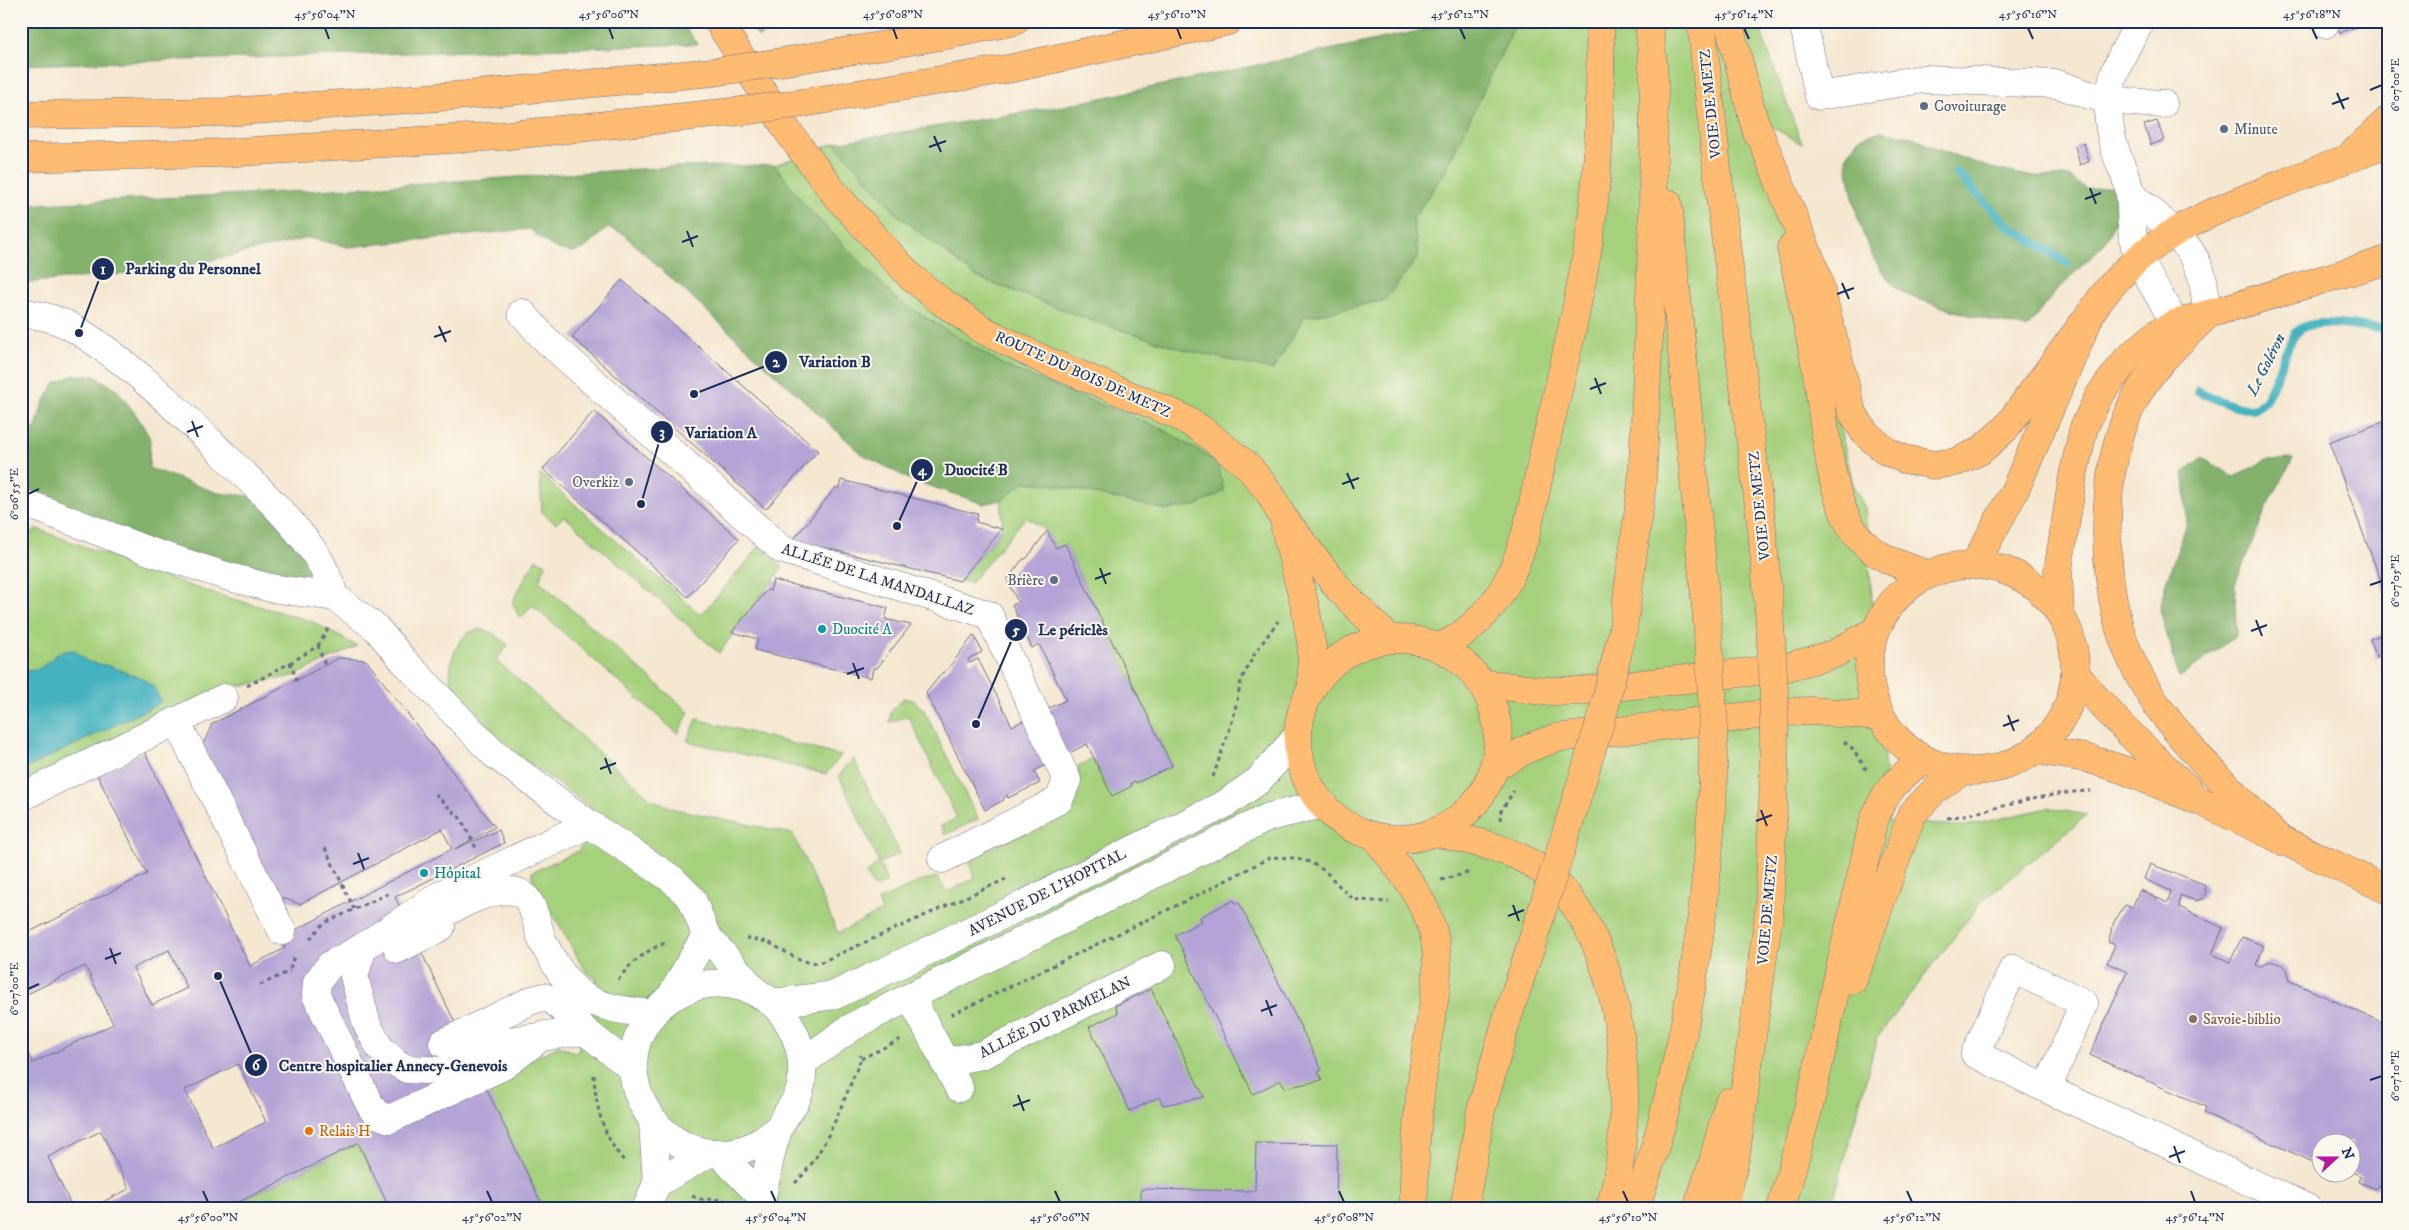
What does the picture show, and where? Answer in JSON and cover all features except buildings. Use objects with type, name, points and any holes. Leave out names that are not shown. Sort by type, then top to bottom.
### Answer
[{"type":"main road","name":"ROUTE DU BOIS DE METZ","points":[[718,21],[789,134],[834,194],[912,278],[941,301],[985,331],[1044,360],[1177,415],[1201,429],[1249,467],[1271,495],[1282,516],[1339,589],[1389,639]]},
{"type":"main road","points":[[21,115],[226,112],[467,95],[714,72],[947,35],[1015,21]]},
{"type":"main road","points":[[21,158],[221,153],[501,136],[742,111],[803,103],[1013,68],[1228,21]]},
{"type":"main road","points":[[1439,648],[1460,637],[1481,620],[1499,596],[1511,573],[1526,528],[1577,308],[1589,237],[1599,131],[1600,21]]},
{"type":"main road","points":[[1635,1209],[1656,1150],[1689,1005],[1704,893],[1713,784],[1713,710],[1707,618],[1649,21]]},
{"type":"main road","name":"VOIE DE METZ","points":[[1701,21],[1720,194],[1762,530],[1774,690],[1774,776],[1768,913],[1758,993]]},
{"type":"main road","points":[[1728,21],[1752,115],[1800,284],[1831,464],[1842,508],[1856,535],[1873,552],[1928,574]]},
{"type":"main road","points":[[1464,1209],[1481,1111],[1506,1022],[1603,713],[1622,630],[1639,511],[1643,458],[1653,222],[1654,79]]},
{"type":"main road","points":[[1752,115],[1817,275],[1852,412],[1865,433],[1886,451],[1904,460],[1934,465],[1956,462],[1980,451],[2005,429],[2109,286],[2139,256],[2175,230],[2212,212],[2388,144]]},
{"type":"main road","points":[[2349,158],[2388,120]]},
{"type":"main road","points":[[2349,158],[2388,158]]},
{"type":"main road","points":[[2060,613],[2058,570],[2073,476],[2084,428],[2099,396],[2127,359],[2159,332],[2176,324],[2388,260]]},
{"type":"main road","points":[[1975,564],[2016,490],[2092,311]]},
{"type":"main road","points":[[2207,314],[2155,366],[2136,397],[2122,427],[2114,454],[2110,484],[2108,533],[2112,594],[2125,644],[2154,701],[2183,738],[2281,841]]},
{"type":"main road","name":"ROUTE DU BOIS DE METZ","points":[[1282,516],[1305,606],[1312,648],[1312,688]]},
{"type":"main road","points":[[1975,564],[2000,568],[2024,578],[2044,593],[2060,613],[2074,648],[2075,673],[2074,686],[2066,710],[2053,732],[2036,750],[2006,766],[1985,770],[1963,770],[1943,766],[1924,759],[1900,741],[1881,716],[1876,705],[1870,681],[1870,656],[1875,631],[1884,613],[1896,597],[1911,584],[1928,574],[1950,566],[1975,564]]},
{"type":"main road","points":[[1481,683],[1544,691],[1579,691],[1784,668],[1834,654],[1875,631]]},
{"type":"main road","points":[[1389,639],[1415,640],[1439,648],[1469,669],[1481,683],[1489,699],[1498,733],[1493,768],[1484,789],[1471,807],[1454,822],[1435,832],[1415,837],[1394,839],[1374,836],[1355,829],[1338,818],[1323,804],[1304,773],[1298,736],[1301,711],[1312,688],[1326,669],[1344,654],[1366,644],[1389,639]]},
{"type":"main road","points":[[2075,673],[2096,700],[2202,802]]},
{"type":"main road","points":[[1493,768],[1531,747],[1571,736],[1784,712],[1812,711],[1881,716]]},
{"type":"main road","points":[[2036,750],[2100,761],[2202,802],[2388,890]]},
{"type":"main road","points":[[1781,1209],[1810,1102],[1873,823],[1886,793],[1906,772],[1924,759]]},
{"type":"main road","points":[[1810,1102],[1912,814],[1935,790],[1963,770]]},
{"type":"main road","points":[[1435,832],[1502,850],[1530,863],[1554,882],[1588,930],[1608,979],[1621,1040],[1624,1100],[1622,1139],[1610,1209]]},
{"type":"main road","points":[[1374,836],[1418,893],[1431,926],[1437,948],[1437,983],[1424,1064],[1414,1151],[1414,1209]]},
{"type":"main road","points":[[1697,1209],[1712,1165],[1758,993]]},
{"type":"main road","points":[[1724,1209],[1736,1153],[1758,993]]},
{"type":"street","points":[[1803,21],[1819,96],[1923,79],[2057,84],[2089,95],[2129,102],[2163,104]]},
{"type":"street","points":[[2137,39],[2116,68],[2108,98],[2108,121],[2113,146],[2130,193],[2130,223],[2135,248],[2176,324]]},
{"type":"street","points":[[2130,193],[2175,230],[2194,259],[2202,278],[2207,314]]},
{"type":"street","points":[[21,312],[44,316],[74,328],[139,376],[202,434],[281,510],[314,552],[327,573],[334,608]]},
{"type":"street","name":"ALLÉE DE LA MANDALLAZ","points":[[522,313],[543,337],[781,549],[989,615],[1067,780],[1059,800],[942,859]]},
{"type":"street","points":[[21,504],[38,508],[146,550],[334,608],[376,628],[404,661],[494,754],[589,824],[679,885],[692,899],[706,936],[788,1020],[798,1040],[803,1062],[801,1085],[793,1108],[779,1127],[762,1141],[742,1150],[714,1153],[657,1183]]},
{"type":"street","points":[[21,797],[224,698]]},
{"type":"street","points":[[176,721],[282,931]]},
{"type":"street","name":"AVENUE DE L'HOPITAL","points":[[765,998],[835,995],[982,925],[1225,804],[1258,781],[1298,736]]},
{"type":"street","points":[[803,1062],[849,1029],[1269,818],[1323,804]]},
{"type":"street","points":[[544,1035],[504,1065],[390,1119],[376,1114],[316,995],[317,982],[330,965],[363,947],[442,894],[589,824]]},
{"type":"street","points":[[363,947],[416,928],[489,893],[515,891],[525,898],[532,908],[543,942],[565,978],[581,994],[607,1006],[661,1006],[683,991],[713,983],[743,987],[765,998]]},
{"type":"street","points":[[398,949],[480,908],[497,905],[512,911],[543,942]]},
{"type":"street","points":[[706,936],[661,1006],[642,1030],[635,1049],[633,1069],[640,1100],[653,1123],[679,1143],[714,1153],[762,1203]]},
{"type":"street","points":[[363,947],[354,976],[367,1025],[380,1048],[396,1063],[407,1069],[443,1071],[509,1041],[585,1031]]},
{"type":"street","name":"ALLÉE DU PARMELAN","points":[[944,1062],[982,1055],[1162,965]]},
{"type":"street","points":[[443,1042],[532,1000],[544,997],[554,1000],[585,1031],[633,1069]]},
{"type":"street","points":[[910,998],[959,1088]]},
{"type":"street","points":[[2047,1089],[2309,1209]]},
{"type":"street","points":[[646,1209],[657,1183],[653,1123]]},
{"type":"street","points":[[762,1203],[779,1127]]},
{"type":"path","points":[[260,679],[318,646],[334,608]]},
{"type":"path","points":[[318,646],[325,666]]},
{"type":"path","points":[[290,663],[297,681]]},
{"type":"path","points":[[1840,739],[1852,748],[1875,783],[1886,793]]},
{"type":"path","points":[[861,1059],[1181,903],[1270,857],[1293,858],[1310,862],[1324,871],[1349,896],[1358,900],[1398,903],[1418,893],[1429,884],[1448,877],[1486,869],[1496,863],[1502,850],[1505,834],[1499,814],[1515,789]]},
{"type":"path","points":[[1912,814],[1925,822],[1977,814],[2069,791],[2094,791]]},
{"type":"path","points":[[434,794],[461,819],[478,852]]},
{"type":"path","points":[[324,848],[354,909]]},
{"type":"path","points":[[819,964],[1010,877]]},
{"type":"path","points":[[260,985],[290,972]]},
{"type":"green space","points":[[21,21],[680,21],[698,44],[21,65]]},
{"type":"green space","points":[[747,21],[787,21],[758,37]]},
{"type":"green space","points":[[1466,21],[1517,21],[1443,175],[1413,218],[1418,257],[1385,300],[1304,317],[1273,370],[1186,350],[1090,320],[977,277],[898,215],[835,143],[1063,106]]},
{"type":"green space","points":[[1517,21],[1757,21],[1802,144],[1753,116],[1786,200],[1854,487],[1865,508],[1889,822],[1966,826],[2048,808],[2087,815],[1981,902],[1877,1038],[1831,1209],[544,1209],[483,1083],[559,1046],[577,1053],[597,979],[586,972],[532,877],[532,872],[578,851],[603,816],[518,755],[496,735],[451,682],[450,674],[453,656],[462,639],[468,633],[476,630],[485,630],[495,634],[508,645],[496,660],[651,799],[675,809],[793,834],[838,933],[882,911],[878,901],[923,880],[937,877],[947,892],[975,878],[970,867],[971,860],[981,853],[1066,812],[1077,790],[1079,779],[1078,766],[1094,759],[1112,795],[1132,786],[1131,783],[1135,781],[1137,783],[1172,766],[1065,544],[1056,548],[1047,531],[1026,517],[970,583],[960,581],[1002,529],[1002,500],[1023,482],[1050,484],[1167,510],[1198,505],[1224,491],[1164,430],[1005,366],[897,300],[802,202],[775,165],[835,143],[898,215],[977,277],[1090,320],[1186,350],[1273,370],[1304,317],[1385,300],[1418,257],[1413,218],[1443,175]]},
{"type":"green space","points":[[1881,131],[1913,137],[1936,149],[1991,168],[2033,177],[2070,177],[2086,189],[2113,186],[2119,215],[2103,245],[2055,292],[2027,328],[1964,314],[1914,298],[1902,292],[1889,280],[1878,265],[1862,231],[1852,194],[1846,157],[1860,138]]},
{"type":"green space","points":[[775,165],[802,202],[897,300],[1005,366],[1164,430],[1217,462],[1224,491],[1198,505],[1167,510],[1050,484],[1024,482],[1002,500],[984,504],[909,479],[862,454],[622,233],[608,228],[583,249],[568,252],[554,247],[530,229],[348,247],[309,238],[168,270],[21,283],[21,205],[305,191],[671,167]]},
{"type":"green space","points":[[74,375],[95,376],[117,390],[137,416],[150,438],[149,468],[218,493],[273,498],[317,571],[294,576],[183,571],[21,502],[21,438],[36,427],[42,406],[54,384]]},
{"type":"green space","points":[[2202,458],[2235,477],[2267,460],[2293,459],[2267,507],[2235,584],[2236,636],[2179,678],[2160,610],[2165,585],[2187,523],[2184,472]]},
{"type":"green space","points":[[540,474],[701,615],[760,546],[783,567],[719,653],[564,516],[556,524],[542,512]]},
{"type":"green space","points":[[37,529],[205,591],[311,621],[357,646],[294,676],[223,689],[21,783],[21,540]]},
{"type":"green space","points":[[536,559],[546,564],[539,581],[689,712],[678,734],[532,605],[522,617],[519,617],[513,600]]},
{"type":"green space","points":[[903,698],[913,700],[924,710],[978,819],[945,835],[941,826],[957,818],[908,716],[890,722],[891,712]]},
{"type":"green space","points":[[697,719],[841,756],[826,774],[687,741]]},
{"type":"green space","points":[[853,758],[900,853],[880,863],[887,882],[874,888],[866,874],[879,862],[839,776]]},
{"type":"green space","points":[[358,1143],[390,1209],[242,1209],[239,1202]]},
{"type":"water","points":[[74,650],[88,662],[110,666],[144,679],[154,687],[161,701],[21,771],[21,672],[39,669],[60,652]]},
{"type":"waterway","points":[[1956,172],[2007,225],[2067,263]]},
{"type":"waterway","name":"Le Goléron","points":[[2198,391],[2236,407],[2249,409],[2258,406],[2265,400],[2289,346],[2300,329],[2308,325],[2319,324],[2388,328]]},
{"type":"place","name":"Covoiturage","points":[[1924,106]]},
{"type":"place","name":"Minute","points":[[2224,129]]},
{"type":"place","name":"Parking du Personnel","points":[[79,333]]},
{"type":"place","name":"Variation B","points":[[694,394]]},
{"type":"place","name":"Overkiz","points":[[629,482]]},
{"type":"place","name":"Variation A","points":[[641,504]]},
{"type":"place","name":"Duocité B","points":[[897,526]]},
{"type":"place","name":"Brière","points":[[1054,580]]},
{"type":"place","name":"Duocité A","points":[[822,629]]},
{"type":"place","name":"Le périclès","points":[[976,724]]},
{"type":"place","name":"Hôpital","points":[[424,873]]},
{"type":"place","name":"Centre hospitalier Annecy-Genevois","points":[[218,976]]},
{"type":"place","name":"Savoie-biblio","points":[[2193,1019]]},
{"type":"place","name":"Relais H","points":[[309,1131]]}]
